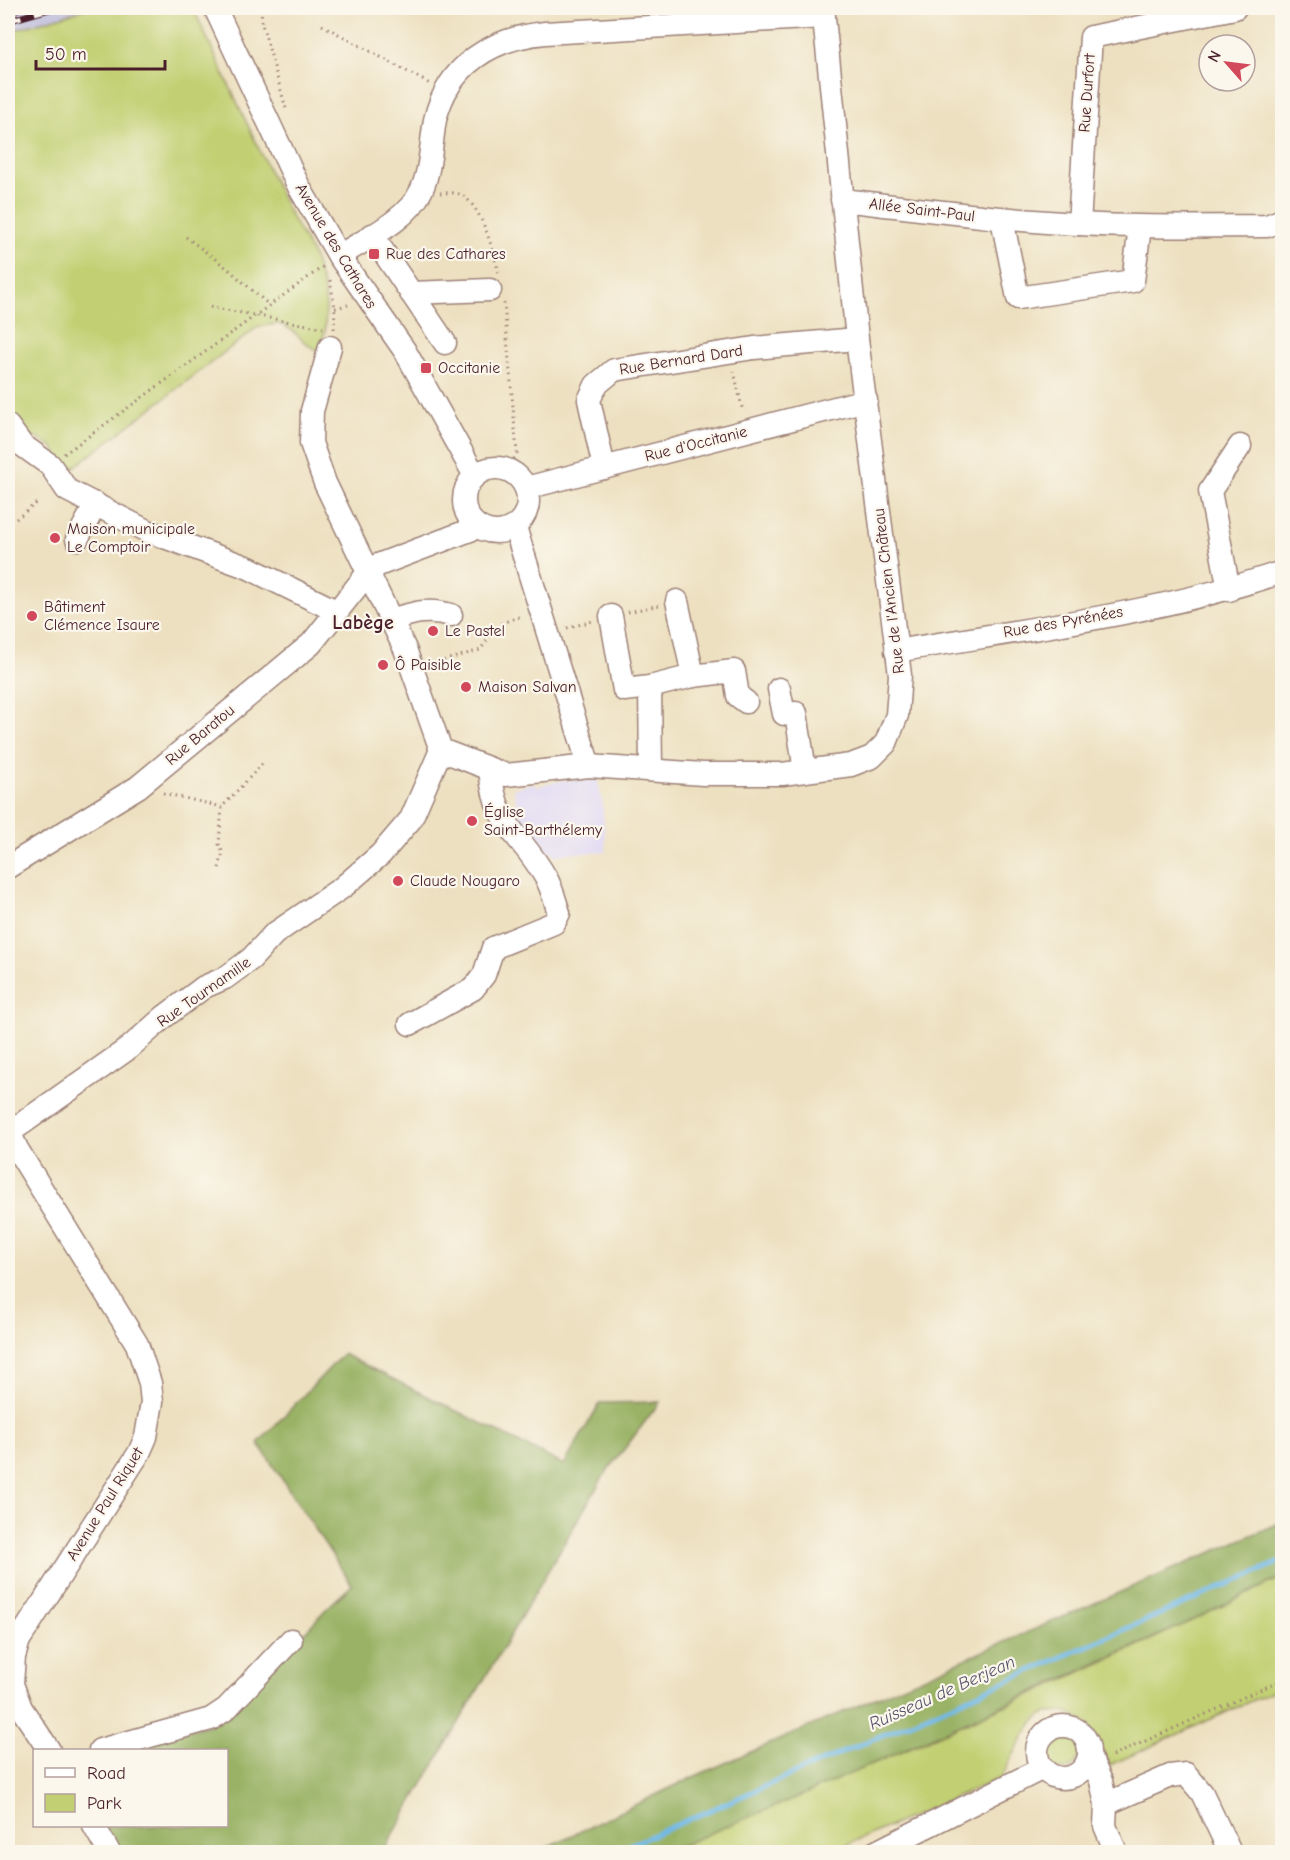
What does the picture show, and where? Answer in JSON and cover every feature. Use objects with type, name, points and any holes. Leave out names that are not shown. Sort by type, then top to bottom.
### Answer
[{"type":"street","name":"Avenue des Cathares","points":[[215,8],[332,260],[405,351],[475,476]]},
{"type":"street","name":"Rue Durfort","points":[[1079,224],[1091,37],[1235,8]]},
{"type":"street","points":[[332,260],[402,214],[421,192],[436,117],[445,93],[463,68],[488,47],[517,36],[824,12]]},
{"type":"street","name":"Rue de l'Ancien Château","points":[[441,750],[506,775],[589,766],[714,774],[782,774],[851,765],[872,757],[886,743],[897,715],[900,675],[857,339],[824,12]]},
{"type":"street","name":"Allée Saint-Paul","points":[[842,200],[1002,219],[1140,227],[1267,226],[1282,220]]},
{"type":"street","points":[[1002,219],[1018,298],[1133,281],[1140,227]]},
{"type":"street","points":[[372,235],[445,343]]},
{"type":"street","points":[[411,293],[498,291]]},
{"type":"street","points":[[332,339],[312,411],[311,443],[325,483],[391,620],[441,750]]},
{"type":"street","name":"Rue Bernard Dard","points":[[604,468],[589,400],[596,384],[614,370],[730,352],[857,339]]},
{"type":"street","name":"Rue d'Occitanie","points":[[526,488],[866,400]]},
{"type":"street","points":[[8,426],[22,445],[50,465],[68,490],[145,530],[249,568],[336,611]]},
{"type":"street","points":[[1229,590],[1210,491],[1240,446]]},
{"type":"street","points":[[491,468],[508,470],[522,481],[526,488],[527,509],[515,526],[496,532],[478,527],[471,520],[464,502],[468,483],[475,476],[491,468]]},
{"type":"street","points":[[77,539],[96,504]]},
{"type":"street","points":[[515,526],[589,766]]},
{"type":"street","name":"Rue Baratou","points":[[8,867],[138,787],[230,723],[311,644],[336,611],[378,564],[478,527]]},
{"type":"street","name":"Rue des Pyrénées","points":[[896,651],[1109,615],[1229,590],[1282,572]]},
{"type":"street","points":[[677,601],[693,676]]},
{"type":"street","points":[[391,620],[416,612],[434,610],[451,615]]},
{"type":"street","points":[[611,616],[624,690],[650,687],[693,676],[734,671],[738,696],[746,702]]},
{"type":"street","points":[[650,687],[651,770]]},
{"type":"street","points":[[779,689],[784,714],[796,712],[805,771]]},
{"type":"street","name":"Rue Tournamille","points":[[9,1130],[129,1048],[164,1017],[204,987],[225,978],[251,959],[274,934],[343,887],[381,854],[411,819],[441,750]]},
{"type":"street","points":[[410,1024],[473,989],[484,975],[493,948],[554,923],[559,913],[546,878],[505,824],[492,793],[490,769]]},
{"type":"street","name":"Avenue Paul Riquet","points":[[9,1130],[17,1149],[137,1344],[150,1383],[152,1402],[146,1437],[139,1453],[19,1640],[10,1685],[21,1708],[48,1749]]},
{"type":"street","points":[[103,1749],[212,1719],[226,1709],[291,1640]]},
{"type":"street","points":[[1089,1755],[1085,1764],[1070,1776],[1060,1777],[1043,1768],[1038,1759],[1037,1749],[1047,1731],[1066,1726],[1076,1729],[1088,1745],[1089,1755],[1101,1781],[1106,1804],[1105,1826],[1116,1852]]},
{"type":"street","points":[[876,1852],[1043,1768]]},
{"type":"street","points":[[1106,1804],[1170,1776],[1186,1774],[1202,1793],[1230,1852]]},
{"type":"street","points":[[94,1827],[106,1851]]},
{"type":"path","points":[[261,8],[262,24],[281,85],[289,122]]},
{"type":"path","points":[[322,25],[445,93]]},
{"type":"path","points":[[421,192],[459,194],[474,208],[486,231],[498,291],[517,453],[508,470]]},
{"type":"path","points":[[186,237],[227,268],[269,306]]},
{"type":"path","points":[[78,445],[332,260]]},
{"type":"path","points":[[210,307],[255,316],[332,339],[335,308],[332,260]]},
{"type":"path","points":[[730,352],[747,431]]},
{"type":"path","points":[[17,520],[39,501]]},
{"type":"path","points":[[548,633],[677,601]]},
{"type":"path","points":[[412,670],[480,651],[499,624],[541,610]]},
{"type":"path","points":[[219,868],[223,853],[219,844],[222,807],[265,761]]},
{"type":"path","points":[[138,787],[222,807]]},
{"type":"path","points":[[1089,1755],[1114,1756],[1282,1680]]},
{"type":"shaded area","points":[[8,8],[89,8],[8,32]]},
{"type":"shaded area","points":[[597,779],[602,801],[606,852],[568,853],[555,856],[553,851],[540,855],[521,821],[513,789],[534,783],[536,787],[563,780]]},
{"type":"green space","points":[[89,8],[193,8],[287,209],[313,255],[323,286],[326,306],[325,331],[319,350],[308,345],[285,326],[279,324],[259,326],[68,472],[52,446],[17,428],[8,414],[8,32]]},
{"type":"green space","points":[[343,1354],[564,1465],[600,1403],[660,1402],[603,1477],[383,1852],[113,1852],[99,1827],[228,1827],[228,1749],[118,1749],[209,1725],[273,1667],[325,1610],[352,1585],[258,1443]]},
{"type":"green space","points":[[1282,1522],[1282,1577],[1189,1622],[805,1794],[665,1852],[537,1852],[693,1777]]},
{"type":"green space","points":[[1282,1577],[1282,1687],[1110,1765],[1088,1724],[1068,1712],[1046,1713],[1034,1721],[1001,1778],[830,1852],[665,1852],[975,1719]]},
{"type":"green space","points":[[1062,1736],[1074,1741],[1079,1753],[1074,1765],[1062,1770],[1050,1765],[1045,1753],[1050,1741]]},
{"type":"waterway","name":"Ruisseau de Berjean","points":[[614,1852],[1282,1561]]},
{"type":"railway","points":[[8,11],[20,8]]},
{"type":"railway","points":[[8,21],[53,8]]},
{"type":"place","name":"Rue des Cathares","points":[[374,254]]},
{"type":"place","name":"Occitanie","points":[[426,368]]},
{"type":"place","name":"Maison municipale Le Comptoir","points":[[55,538]]},
{"type":"place","name":"Bâtiment Clémence Isaure","points":[[32,616]]},
{"type":"place","name":"Le Pastel","points":[[433,631]]},
{"type":"place","name":"Ô Paisible","points":[[383,665]]},
{"type":"place","name":"Maison Salvan","points":[[466,687]]},
{"type":"place","name":"Église Saint-Barthélemy","points":[[472,821]]},
{"type":"place","name":"Claude Nougaro","points":[[398,881]]},
{"type":"district","name":"Labège","points":[[363,622]]}]
